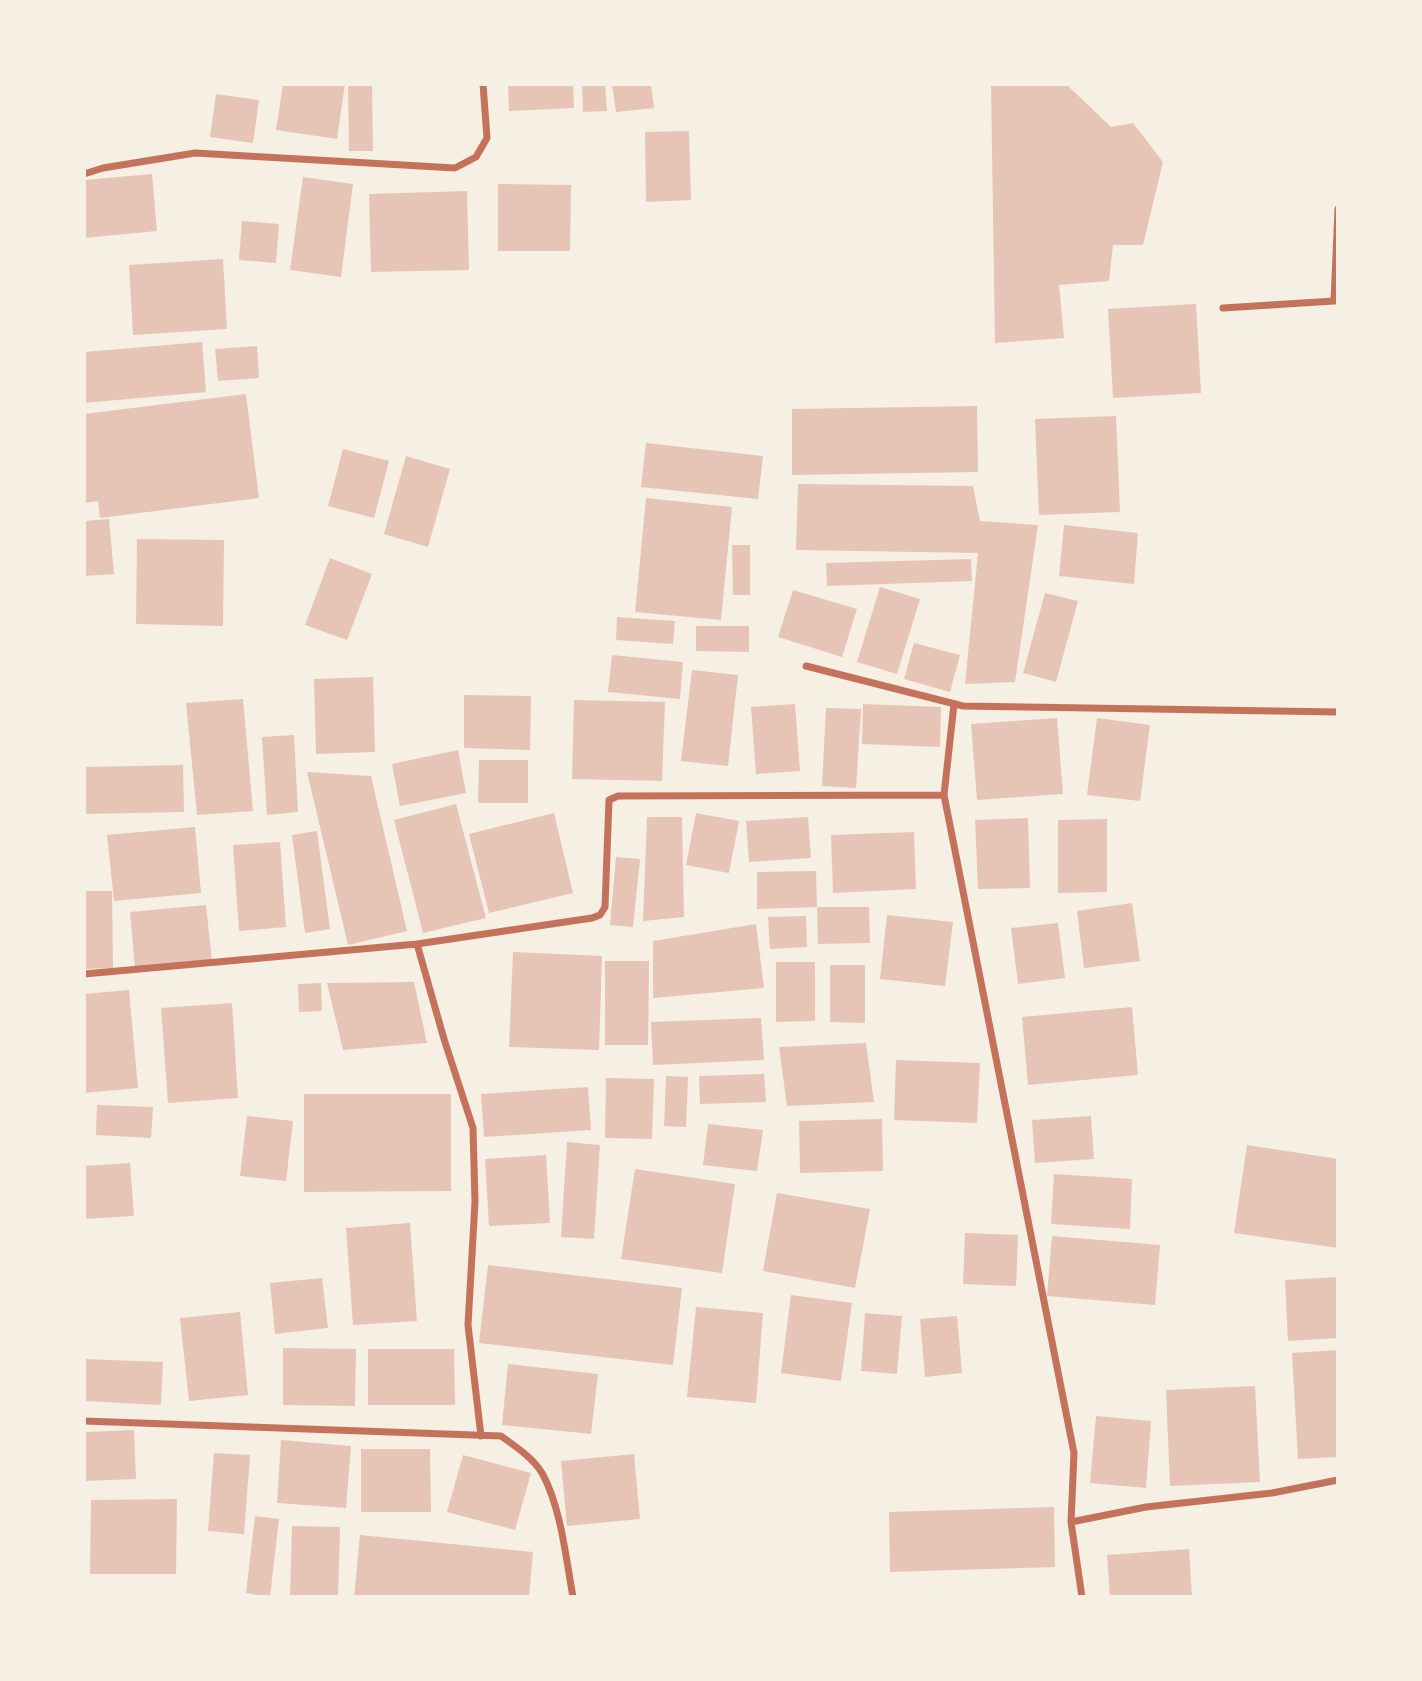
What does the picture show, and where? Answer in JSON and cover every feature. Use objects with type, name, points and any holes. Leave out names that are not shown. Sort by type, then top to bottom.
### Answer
[{"type":"street","points":[[84,174],[103,168],[195,153],[455,169],[476,157],[487,138],[483,84]]},
{"type":"street","points":[[1223,308],[1336,301],[1338,209]]},
{"type":"street","points":[[806,666],[954,704],[1338,712]]},
{"type":"street","points":[[954,704],[943,795],[1074,1453],[1071,1522],[1082,1597]]},
{"type":"street","points":[[84,974],[417,944],[592,918],[600,915],[605,907],[607,807],[609,800],[618,796],[943,795]]},
{"type":"street","points":[[417,944],[473,1128],[475,1202],[468,1325],[481,1436]]},
{"type":"street","points":[[84,1421],[501,1436],[542,1472],[554,1504],[573,1597]]},
{"type":"street","points":[[1071,1522],[1146,1507],[1272,1493],[1338,1480]]},
{"type":"building","points":[[283,84],[345,84],[337,139],[276,130]]},
{"type":"building","points":[[348,84],[372,84],[373,151],[349,151]]},
{"type":"building","points":[[508,84],[573,84],[574,108],[509,111]]},
{"type":"building","points":[[582,84],[605,84],[607,111],[583,112]]},
{"type":"building","points":[[612,84],[651,84],[654,108],[616,112]]},
{"type":"building","points":[[991,84],[1066,84],[1111,127],[1133,123],[1163,162],[1143,245],[1113,245],[1109,281],[1059,285],[1064,338],[995,343]]},
{"type":"building","points":[[216,94],[259,100],[253,143],[210,137]]},
{"type":"building","points":[[689,131],[691,200],[646,202],[645,132]]},
{"type":"building","points":[[152,174],[157,231],[84,238],[84,180]]},
{"type":"building","points":[[303,177],[353,184],[341,277],[290,270]]},
{"type":"building","points":[[498,184],[571,185],[570,251],[498,251]]},
{"type":"building","points":[[467,191],[469,270],[371,272],[369,194]]},
{"type":"building","points":[[242,221],[279,224],[276,263],[239,260]]},
{"type":"building","points":[[223,259],[227,329],[133,335],[129,265]]},
{"type":"building","points":[[1196,304],[1201,393],[1113,398],[1108,309]]},
{"type":"building","points":[[202,342],[206,392],[84,403],[84,352]]},
{"type":"building","points":[[257,346],[259,378],[218,381],[215,349]]},
{"type":"building","points":[[246,394],[259,498],[100,518],[98,501],[84,503],[84,414]]},
{"type":"building","points":[[977,406],[978,472],[792,475],[792,409]]},
{"type":"building","points":[[1116,416],[1120,512],[1039,515],[1035,419]]},
{"type":"building","points":[[646,443],[763,456],[758,499],[641,487]]},
{"type":"building","points":[[343,449],[389,461],[374,518],[328,506]]},
{"type":"building","points":[[406,456],[450,469],[428,547],[384,534]]},
{"type":"building","points":[[798,484],[973,486],[980,521],[1038,525],[1015,682],[965,684],[978,553],[796,550]]},
{"type":"building","points":[[646,498],[732,507],[721,620],[635,612]]},
{"type":"building","points":[[109,519],[114,574],[84,576],[84,521]]},
{"type":"building","points":[[1064,525],[1138,533],[1134,584],[1059,576]]},
{"type":"building","points":[[137,539],[224,540],[223,626],[136,624]]},
{"type":"building","points":[[732,545],[750,545],[750,595],[733,595]]},
{"type":"building","points":[[330,558],[372,574],[347,640],[305,625]]},
{"type":"building","points":[[971,559],[972,581],[827,586],[826,563]]},
{"type":"building","points":[[880,587],[920,599],[897,674],[857,662]]},
{"type":"building","points":[[793,590],[857,609],[842,657],[778,637]]},
{"type":"building","points":[[1045,593],[1078,601],[1056,682],[1023,673]]},
{"type":"building","points":[[617,617],[675,621],[673,644],[616,640]]},
{"type":"building","points":[[696,626],[749,626],[749,652],[696,651]]},
{"type":"building","points":[[914,643],[960,655],[950,692],[904,679]]},
{"type":"building","points":[[612,655],[683,662],[680,699],[608,692]]},
{"type":"building","points":[[692,670],[738,675],[728,766],[681,761]]},
{"type":"building","points":[[373,677],[375,752],[316,754],[314,679]]},
{"type":"building","points":[[464,695],[531,696],[530,750],[464,748]]},
{"type":"building","points":[[243,699],[253,811],[197,815],[186,703]]},
{"type":"building","points":[[574,700],[665,702],[662,781],[572,779]]},
{"type":"building","points":[[795,704],[800,771],[756,774],[751,707]]},
{"type":"building","points":[[863,704],[941,707],[940,747],[862,744]]},
{"type":"building","points":[[826,708],[861,709],[856,788],[822,786]]},
{"type":"building","points":[[1057,718],[1063,794],[977,800],[971,724]]},
{"type":"building","points":[[1097,718],[1150,725],[1140,801],[1087,795]]},
{"type":"building","points":[[294,735],[298,812],[267,815],[262,737]]},
{"type":"building","points":[[458,750],[466,793],[400,806],[392,764]]},
{"type":"building","points":[[479,760],[528,760],[528,803],[478,803]]},
{"type":"building","points":[[183,765],[184,812],[84,814],[84,767]]},
{"type":"building","points":[[307,772],[371,776],[407,931],[348,945]]},
{"type":"building","points":[[456,804],[486,918],[423,933],[394,820]]},
{"type":"building","points":[[554,813],[573,893],[489,913],[469,834]]},
{"type":"building","points":[[696,813],[739,821],[729,873],[686,865]]},
{"type":"building","points":[[647,817],[682,817],[684,917],[643,921]]},
{"type":"building","points":[[808,817],[811,858],[749,862],[746,821]]},
{"type":"building","points":[[1028,818],[1030,888],[978,889],[975,820]]},
{"type":"building","points":[[1107,819],[1107,892],[1058,893],[1058,820]]},
{"type":"building","points":[[195,827],[201,893],[114,901],[107,835]]},
{"type":"building","points":[[317,831],[330,929],[305,933],[292,835]]},
{"type":"building","points":[[914,832],[916,889],[833,893],[831,835]]},
{"type":"building","points":[[280,842],[286,927],[239,931],[233,845]]},
{"type":"building","points":[[616,857],[640,859],[633,927],[610,925]]},
{"type":"building","points":[[816,871],[817,907],[757,909],[757,872]]},
{"type":"building","points":[[84,891],[112,891],[113,968],[84,969]]},
{"type":"building","points":[[1132,903],[1140,961],[1084,968],[1077,911]]},
{"type":"building","points":[[206,905],[212,961],[135,968],[130,912]]},
{"type":"building","points":[[817,907],[869,907],[870,943],[818,944]]},
{"type":"building","points":[[887,915],[953,922],[945,986],[880,979]]},
{"type":"building","points":[[806,916],[807,947],[770,949],[768,917]]},
{"type":"building","points":[[1058,923],[1065,978],[1018,984],[1011,928]]},
{"type":"building","points":[[756,924],[764,988],[653,998],[653,941]]},
{"type":"building","points":[[513,952],[602,956],[599,1050],[509,1047]]},
{"type":"building","points":[[605,961],[649,961],[648,1045],[605,1045]]},
{"type":"building","points":[[776,962],[815,962],[815,1021],[776,1022]]},
{"type":"building","points":[[830,965],[865,965],[865,1023],[830,1022]]},
{"type":"building","points":[[414,982],[427,1043],[343,1050],[327,983]]},
{"type":"building","points":[[321,983],[322,1011],[299,1012],[298,984]]},
{"type":"building","points":[[129,990],[138,1088],[84,1093],[84,994]]},
{"type":"building","points":[[232,1003],[238,1098],[168,1103],[161,1008]]},
{"type":"building","points":[[1132,1007],[1138,1075],[1028,1085],[1022,1017]]},
{"type":"building","points":[[761,1018],[764,1060],[653,1065],[651,1022]]},
{"type":"building","points":[[866,1043],[874,1102],[787,1106],[779,1047]]},
{"type":"building","points":[[896,1060],[980,1063],[977,1123],[894,1120]]},
{"type":"building","points":[[764,1074],[766,1102],[700,1104],[699,1076]]},
{"type":"building","points":[[666,1076],[688,1077],[686,1127],[664,1126]]},
{"type":"building","points":[[606,1078],[654,1079],[652,1139],[605,1138]]},
{"type":"building","points":[[588,1087],[591,1130],[484,1137],[481,1094]]},
{"type":"building","points":[[304,1094],[451,1094],[451,1191],[304,1192]]},
{"type":"building","points":[[97,1105],[153,1107],[151,1138],[96,1135]]},
{"type":"building","points":[[247,1116],[293,1121],[286,1181],[240,1176]]},
{"type":"building","points":[[1091,1116],[1094,1159],[1035,1163],[1032,1120]]},
{"type":"building","points":[[882,1119],[883,1171],[800,1173],[799,1121]]},
{"type":"building","points":[[708,1124],[763,1130],[757,1171],[703,1165]]},
{"type":"building","points":[[567,1142],[600,1145],[594,1239],[561,1237]]},
{"type":"building","points":[[1247,1145],[1338,1159],[1338,1248],[1234,1233]]},
{"type":"building","points":[[546,1155],[550,1223],[489,1226],[485,1159]]},
{"type":"building","points":[[130,1163],[134,1216],[84,1219],[84,1166]]},
{"type":"building","points":[[635,1169],[735,1184],[722,1273],[621,1259]]},
{"type":"building","points":[[1054,1174],[1132,1179],[1130,1229],[1051,1224]]},
{"type":"building","points":[[777,1193],[870,1209],[855,1288],[763,1271]]},
{"type":"building","points":[[410,1223],[417,1321],[353,1325],[346,1228]]},
{"type":"building","points":[[965,1233],[1018,1235],[1016,1286],[963,1284]]},
{"type":"building","points":[[1052,1236],[1160,1245],[1155,1305],[1047,1296]]},
{"type":"building","points":[[488,1265],[682,1288],[673,1365],[479,1343]]},
{"type":"building","points":[[1338,1277],[1338,1338],[1288,1341],[1285,1280]]},
{"type":"building","points":[[322,1278],[328,1328],[275,1334],[270,1283]]},
{"type":"building","points":[[791,1295],[852,1303],[841,1381],[781,1373]]},
{"type":"building","points":[[696,1307],[763,1313],[756,1403],[687,1397]]},
{"type":"building","points":[[240,1312],[248,1395],[189,1401],[180,1318]]},
{"type":"building","points":[[865,1313],[902,1316],[897,1374],[861,1371]]},
{"type":"building","points":[[957,1316],[962,1373],[925,1377],[920,1319]]},
{"type":"building","points":[[283,1348],[356,1349],[355,1406],[283,1405]]},
{"type":"building","points":[[368,1349],[454,1349],[455,1405],[368,1405]]},
{"type":"building","points":[[1338,1350],[1338,1457],[1298,1459],[1292,1353]]},
{"type":"building","points":[[84,1359],[163,1362],[161,1405],[84,1401]]},
{"type":"building","points":[[508,1364],[598,1374],[591,1434],[502,1425]]},
{"type":"building","points":[[1255,1386],[1260,1482],[1170,1486],[1166,1390]]},
{"type":"building","points":[[1096,1416],[1151,1421],[1146,1488],[1090,1483]]},
{"type":"building","points":[[134,1430],[136,1479],[84,1481],[84,1432]]},
{"type":"building","points":[[281,1440],[351,1446],[346,1508],[277,1503]]},
{"type":"building","points":[[361,1449],[430,1449],[431,1512],[361,1512]]},
{"type":"building","points":[[214,1453],[250,1455],[244,1534],[208,1531]]},
{"type":"building","points":[[634,1454],[640,1519],[567,1526],[561,1461]]},
{"type":"building","points":[[463,1455],[531,1473],[515,1530],[447,1512]]},
{"type":"building","points":[[177,1499],[176,1574],[90,1574],[91,1500]]},
{"type":"building","points":[[1054,1507],[1055,1567],[890,1572],[889,1512]]},
{"type":"building","points":[[255,1516],[279,1519],[270,1597],[246,1593]]},
{"type":"building","points":[[292,1526],[340,1527],[338,1597],[290,1597]]},
{"type":"building","points":[[360,1535],[533,1552],[529,1597],[354,1597]]},
{"type":"building","points":[[1189,1549],[1192,1597],[1110,1597],[1107,1555]]}]
